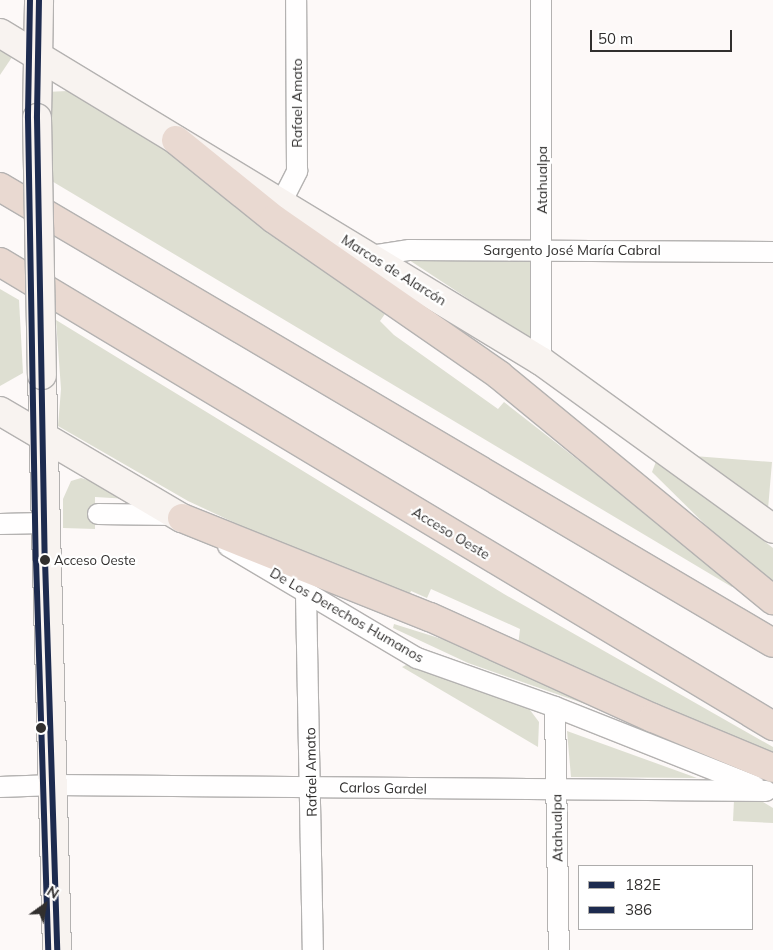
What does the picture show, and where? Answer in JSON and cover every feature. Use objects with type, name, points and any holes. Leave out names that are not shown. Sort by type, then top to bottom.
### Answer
[{"type":"highway","points":[[176,140],[274,219],[499,375],[773,600]]},
{"type":"highway","points":[[0,188],[773,643]]},
{"type":"highway","name":"Acceso Oeste","points":[[0,262],[773,726]]},
{"type":"highway","points":[[179,516],[430,617],[653,718],[771,784]]},
{"type":"street","points":[[39,0],[37,118],[44,523],[54,785],[57,950]]},
{"type":"street","name":"Rafael Amato","points":[[282,202],[297,171],[296,0]]},
{"type":"street","name":"Atahualpa","points":[[541,0],[541,361]]},
{"type":"street","name":"Marcos de Alarcón","points":[[0,33],[39,54],[176,140],[282,202],[541,361],[773,529]]},
{"type":"street","name":"Sargento José María Cabral","points":[[371,256],[410,250],[773,252]]},
{"type":"street","name":"De Los Derechos Humanos","points":[[0,412],[417,658],[771,784]]},
{"type":"street","points":[[98,514],[179,516]]},
{"type":"street","points":[[0,524],[44,523]]},
{"type":"street","name":"Rafael Amato","points":[[306,594],[312,788],[313,950]]},
{"type":"street","name":"Atahualpa","points":[[555,706],[559,950]]},
{"type":"street","name":"Carlos Gardel","points":[[0,787],[54,785],[557,790],[771,784]]},
{"type":"shaded area","points":[[0,50],[12,58],[0,75]]},
{"type":"shaded area","points":[[67,91],[87,99],[196,167],[387,311],[380,321],[394,335],[498,409],[504,402],[733,581],[732,587],[50,180],[46,92]]},
{"type":"shaded area","points":[[409,260],[536,260],[534,342]]},
{"type":"shaded area","points":[[0,289],[19,300],[23,373],[0,386]]},
{"type":"shaded area","points":[[56,320],[504,594],[773,747],[773,754],[518,646],[520,629],[431,589],[427,598],[411,591],[408,599],[317,561],[188,501],[58,426],[61,389]]},
{"type":"shaded area","points":[[694,456],[772,462],[768,509]]},
{"type":"shaded area","points":[[657,459],[773,548],[773,584],[742,561],[652,472]]},
{"type":"shaded area","points":[[81,478],[105,485],[129,499],[95,497],[95,529],[63,528],[63,499],[71,481]]},
{"type":"shaded area","points":[[394,624],[509,660],[773,775],[773,783],[628,719],[468,663],[393,628]]},
{"type":"shaded area","points":[[414,661],[527,706],[539,722],[538,747],[402,667]]},
{"type":"shaded area","points":[[567,731],[697,778],[571,777]]},
{"type":"shaded area","points":[[734,800],[763,802],[773,808],[773,823],[733,821]]},
{"type":"transit line","name":"386","points":[[30,0],[28,118],[36,560],[48,950]]},
{"type":"transit line","name":"182E","points":[[39,0],[37,118],[45,560],[57,950]]},
{"type":"place","name":"Acceso Oeste","points":[[45,560]]}]
